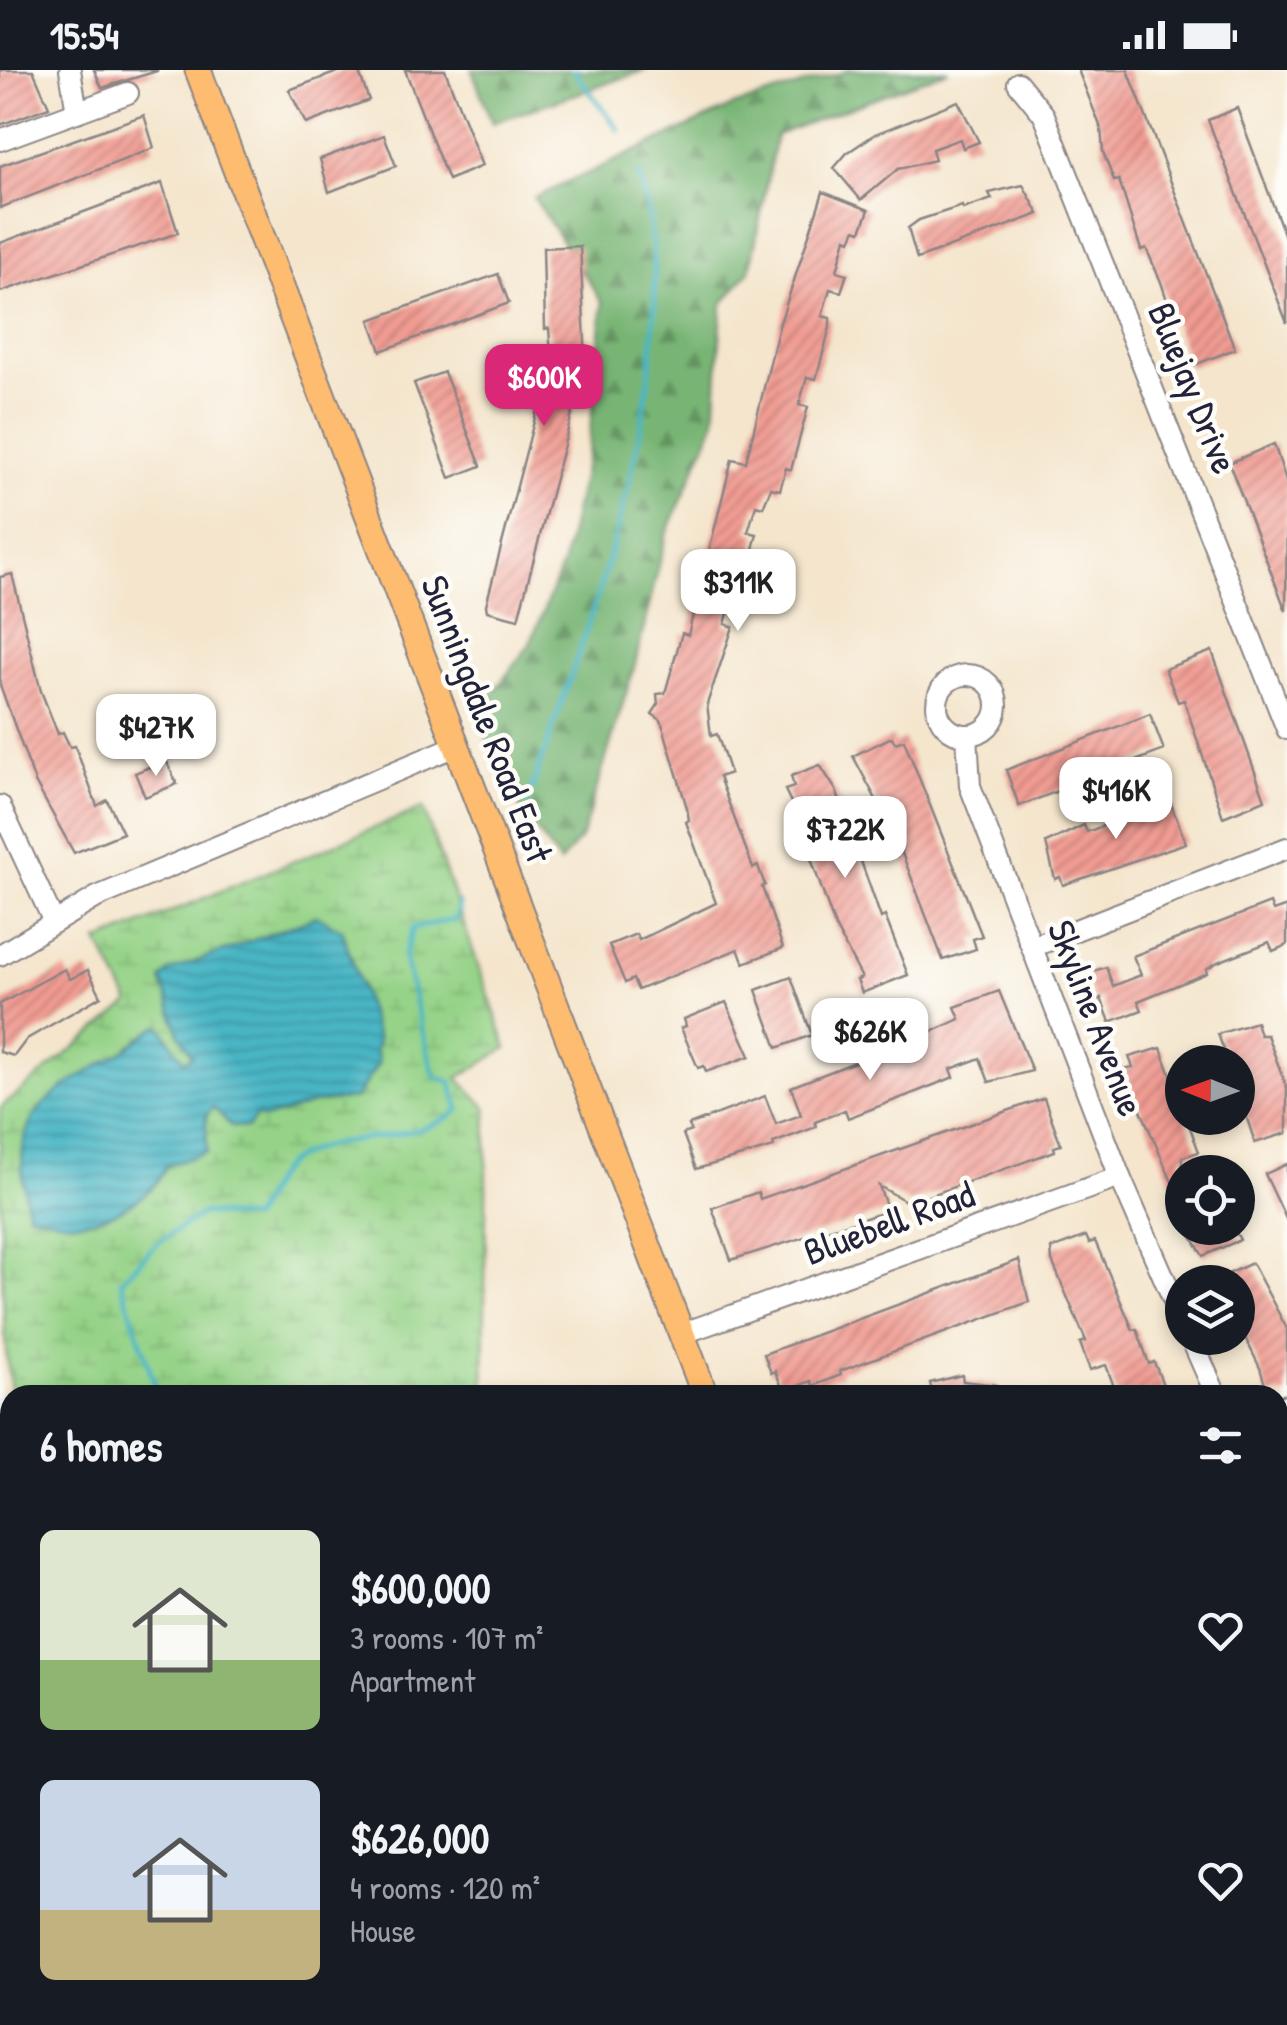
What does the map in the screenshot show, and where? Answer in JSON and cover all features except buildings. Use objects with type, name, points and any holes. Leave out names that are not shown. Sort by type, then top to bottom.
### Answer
[{"type":"main road","name":"Sunningdale Road East","points":[[198,70],[701,1385]]},
{"type":"street","points":[[70,70],[77,112]]},
{"type":"street","name":"Bluejay Drive","points":[[1018,83],[1044,115],[1287,729]]},
{"type":"street","points":[[0,140],[128,93]]},
{"type":"street","name":"Skyline Avenue","points":[[968,735],[970,786],[1120,1177],[1165,1280]]},
{"type":"street","points":[[0,955],[97,897],[456,746]]},
{"type":"street","points":[[0,806],[54,922]]},
{"type":"street","points":[[1032,947],[1287,848]]},
{"type":"street","name":"Bluebell Road","points":[[681,1334],[1120,1177]]},
{"type":"street","points":[[1198,1355],[1212,1385]]},
{"type":"green space","points":[[472,70],[646,70],[492,123]]},
{"type":"green space","points":[[850,70],[949,70],[776,135],[750,270],[722,305],[715,422],[666,536],[635,664],[582,836],[560,863],[505,787],[478,713],[530,644],[563,563],[588,451],[603,303],[534,198],[733,106]]},
{"type":"green space","points":[[423,808],[507,1048],[458,1078],[487,1108],[484,1385],[11,1385],[3,1301],[0,1108],[130,1003],[98,942]]},
{"type":"water","points":[[318,916],[342,930],[378,1040],[375,1049],[379,1062],[356,1098],[316,1103],[264,1119],[257,1115],[247,1128],[231,1126],[213,1107],[206,1117],[207,1152],[166,1166],[152,1188],[129,1205],[102,1217],[75,1222],[28,1213],[22,1154],[26,1132],[48,1100],[160,1025],[184,1061],[192,1056],[178,1031],[162,979],[170,971]]},
{"type":"waterway","points":[[573,70],[619,130]]},
{"type":"waterway","points":[[527,803],[604,574],[627,492],[644,409],[654,327],[653,248],[639,174]]},
{"type":"waterway","points":[[155,1385],[121,1281],[156,1244],[203,1213],[252,1219],[284,1166],[310,1151],[420,1129],[459,1110],[451,1082],[434,1076],[404,957],[413,928],[456,919],[459,903]]}]
